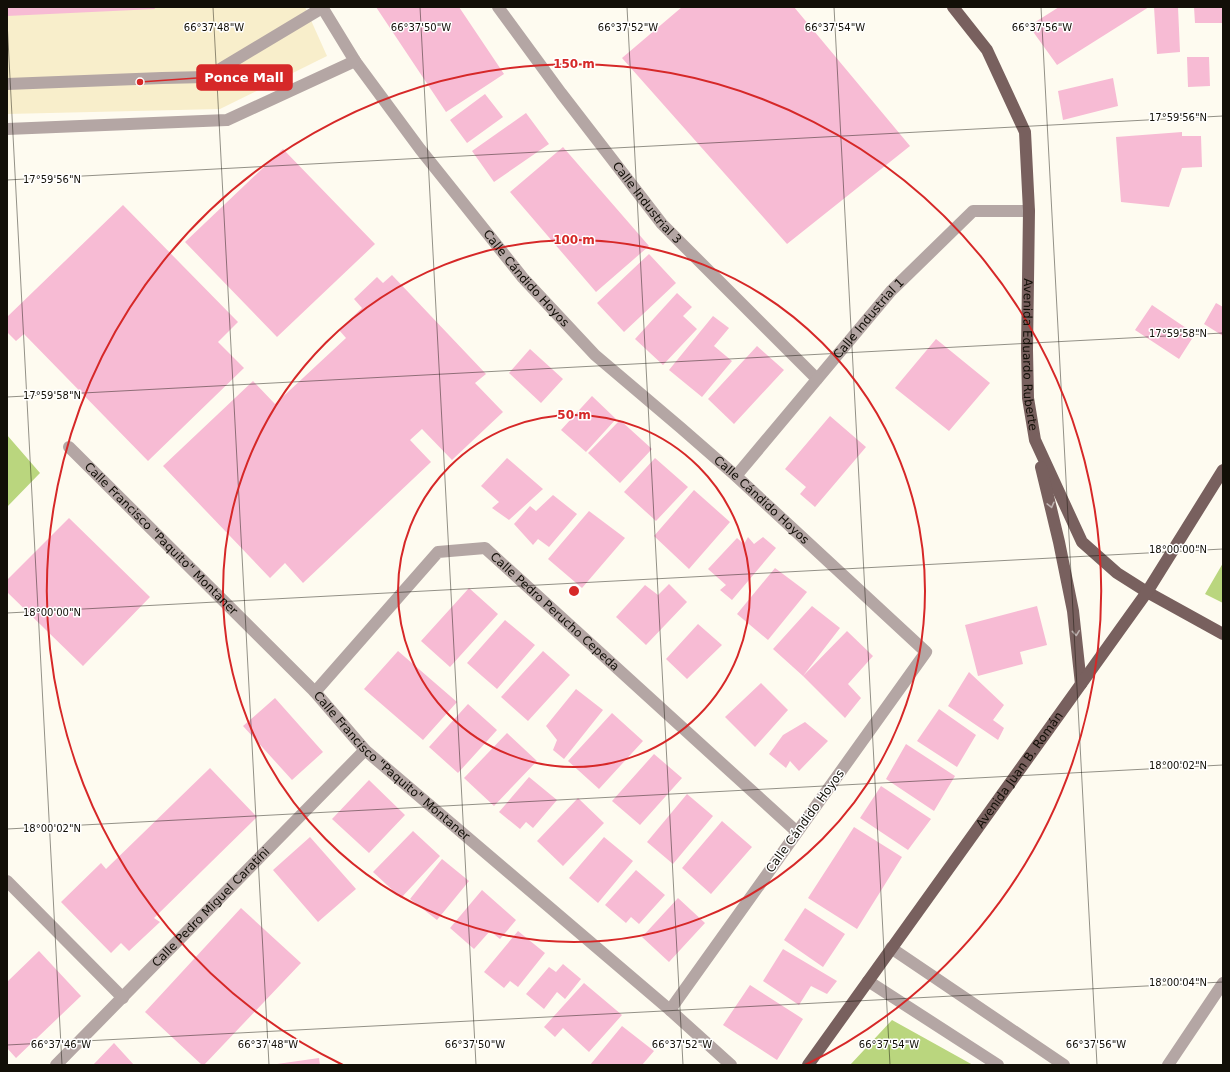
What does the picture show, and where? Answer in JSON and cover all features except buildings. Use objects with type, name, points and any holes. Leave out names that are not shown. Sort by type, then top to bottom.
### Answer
[{"type":"main road","name":"Avenida Eduardo Ruberte","points":[[953,7],[987,50],[1025,132],[1029,211],[1027,350],[1028,398],[1035,440],[1082,542],[1117,573],[1147,592],[1223,634]]},
{"type":"main road","points":[[1035,440],[1074,611],[1081,684]]},
{"type":"main road","name":"Avenida Juan B. Román","points":[[808,1065],[1147,592],[1223,470]]},
{"type":"street","name":"Calle Cándido Hoyos","points":[[322,7],[355,61],[420,148],[522,278],[596,355],[736,476],[926,652],[670,1010]]},
{"type":"street","points":[[7,84],[207,77],[322,7]]},
{"type":"street","name":"Calle Industrial 3","points":[[498,7],[560,93],[662,224],[817,379]]},
{"type":"street","points":[[7,129],[227,120],[355,61]]},
{"type":"street","name":"Calle Industrial 1","points":[[736,476],[891,291],[973,211],[1029,211]]},
{"type":"street","name":"Calle Francisco \"Paquito\" Montaner","points":[[69,447],[316,692],[365,750],[670,1010],[731,1065]]},
{"type":"street","name":"Calle Pedro Perucho Cepeda","points":[[316,692],[438,552],[485,548],[797,832]]},
{"type":"street","name":"Calle Pedro Miguel Caratini","points":[[56,1065],[365,750]]},
{"type":"street","points":[[7,881],[123,998]]},
{"type":"street","points":[[891,948],[1064,1065]]},
{"type":"street","points":[[868,981],[998,1065]]},
{"type":"street","points":[[1168,1065],[1223,984]]},
{"type":"shaded area","points":[[7,7],[305,7],[327,56],[220,109],[7,114]]},
{"type":"green space","points":[[7,435],[40,473],[7,507]]},
{"type":"green space","points":[[1223,563],[1223,603],[1205,594]]},
{"type":"green space","points":[[892,1020],[973,1065],[850,1065]]},
{"type":"place","name":"Ponce Mall","points":[[140,82]]}]
